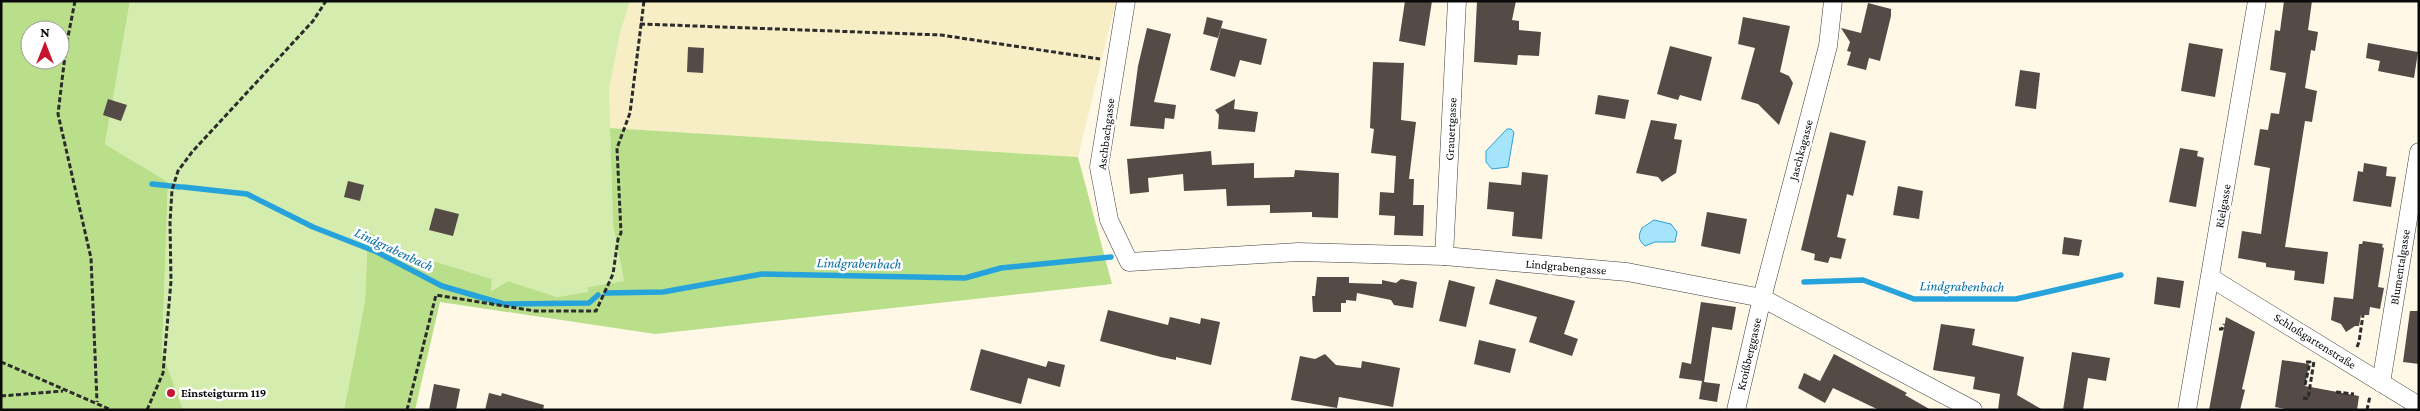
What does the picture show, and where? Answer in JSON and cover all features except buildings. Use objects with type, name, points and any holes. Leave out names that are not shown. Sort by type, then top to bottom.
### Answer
[{"type":"street","name":"Aschbachgasse","points":[[1126,1],[1099,168],[1109,220],[1129,262]]},
{"type":"street","name":"Grauertgasse","points":[[1444,256],[1457,1]]},
{"type":"street","name":"Jaschkagasse","points":[[1762,298],[1828,46],[1833,1]]},
{"type":"street","name":"Rielgasse","points":[[2187,410],[2257,1]]},
{"type":"street","name":"Blumentalgasse","points":[[2375,388],[2419,152]]},
{"type":"street","name":"Lindgrabengasse","points":[[1129,262],[1298,252],[1444,256],[1627,272],[1762,298],[1973,410]]},
{"type":"street","name":"Schloßgartenstraße","points":[[2210,278],[2375,388],[2419,406]]},
{"type":"street","name":"Kroißberggasse","points":[[1736,410],[1762,298]]},
{"type":"path","points":[[75,1],[66,47],[58,114],[91,258],[97,402]]},
{"type":"path","points":[[147,410],[163,373],[171,281],[170,223],[172,190],[178,171],[192,152],[313,21],[326,1]]},
{"type":"path","points":[[407,410],[436,294],[535,311],[596,311],[613,274],[618,239],[621,233],[617,148],[630,113],[644,1]]},
{"type":"path","points":[[640,24],[942,35],[1116,61]]},
{"type":"path","points":[[2356,347],[2360,342],[2363,315]]},
{"type":"path","points":[[2220,330],[2224,324]]},
{"type":"path","points":[[2303,398],[2308,399],[2315,358]]},
{"type":"path","points":[[1,362],[65,391],[97,402],[111,410]]},
{"type":"path","points":[[2305,385],[2310,362],[2306,362]]},
{"type":"path","points":[[2367,410],[2375,388]]},
{"type":"path","points":[[1,396],[65,391]]},
{"type":"path","points":[[2336,392],[2354,394]]},
{"type":"shaded area","points":[[630,1],[1116,1],[1078,157],[610,128],[609,89],[620,33]]},
{"type":"green space","points":[[1,1],[130,1],[105,144],[168,182],[162,352],[183,410],[1,410]]},
{"type":"green space","points":[[130,1],[630,1],[620,33],[609,89],[613,225],[624,281],[589,287],[589,292],[557,297],[508,281],[490,291],[492,279],[407,253],[368,231],[365,301],[344,410],[183,410],[162,352],[168,182],[105,144]]},
{"type":"green space","points":[[610,128],[1078,157],[1112,284],[655,334],[440,302],[415,410],[344,410],[365,301],[368,231],[407,253],[492,279],[491,291],[508,281],[557,297],[588,292],[588,287],[624,281],[613,225]]},
{"type":"water","points":[[1507,129],[1511,129],[1514,132],[1508,167],[1492,169],[1486,162],[1486,151]]},
{"type":"water","points":[[1654,220],[1671,224],[1677,232],[1675,242],[1655,242],[1645,246],[1643,244],[1639,238],[1642,228]]},
{"type":"waterway","name":"Lindgrabenbach","points":[[152,184],[180,187]]},
{"type":"waterway","name":"Lindgrabenbach","points":[[183,187],[247,194],[313,227],[377,252],[442,286],[504,304],[589,303],[598,295]]},
{"type":"waterway","name":"Lindgrabenbach","points":[[606,293],[663,292],[762,274],[965,278],[1001,268],[1111,257]]},
{"type":"waterway","name":"Lindgrabenbach","points":[[1804,282],[1863,280],[1914,299],[2016,299],[2121,275]]},
{"type":"place","name":"Einsteigturm 119","points":[[171,393]]}]
